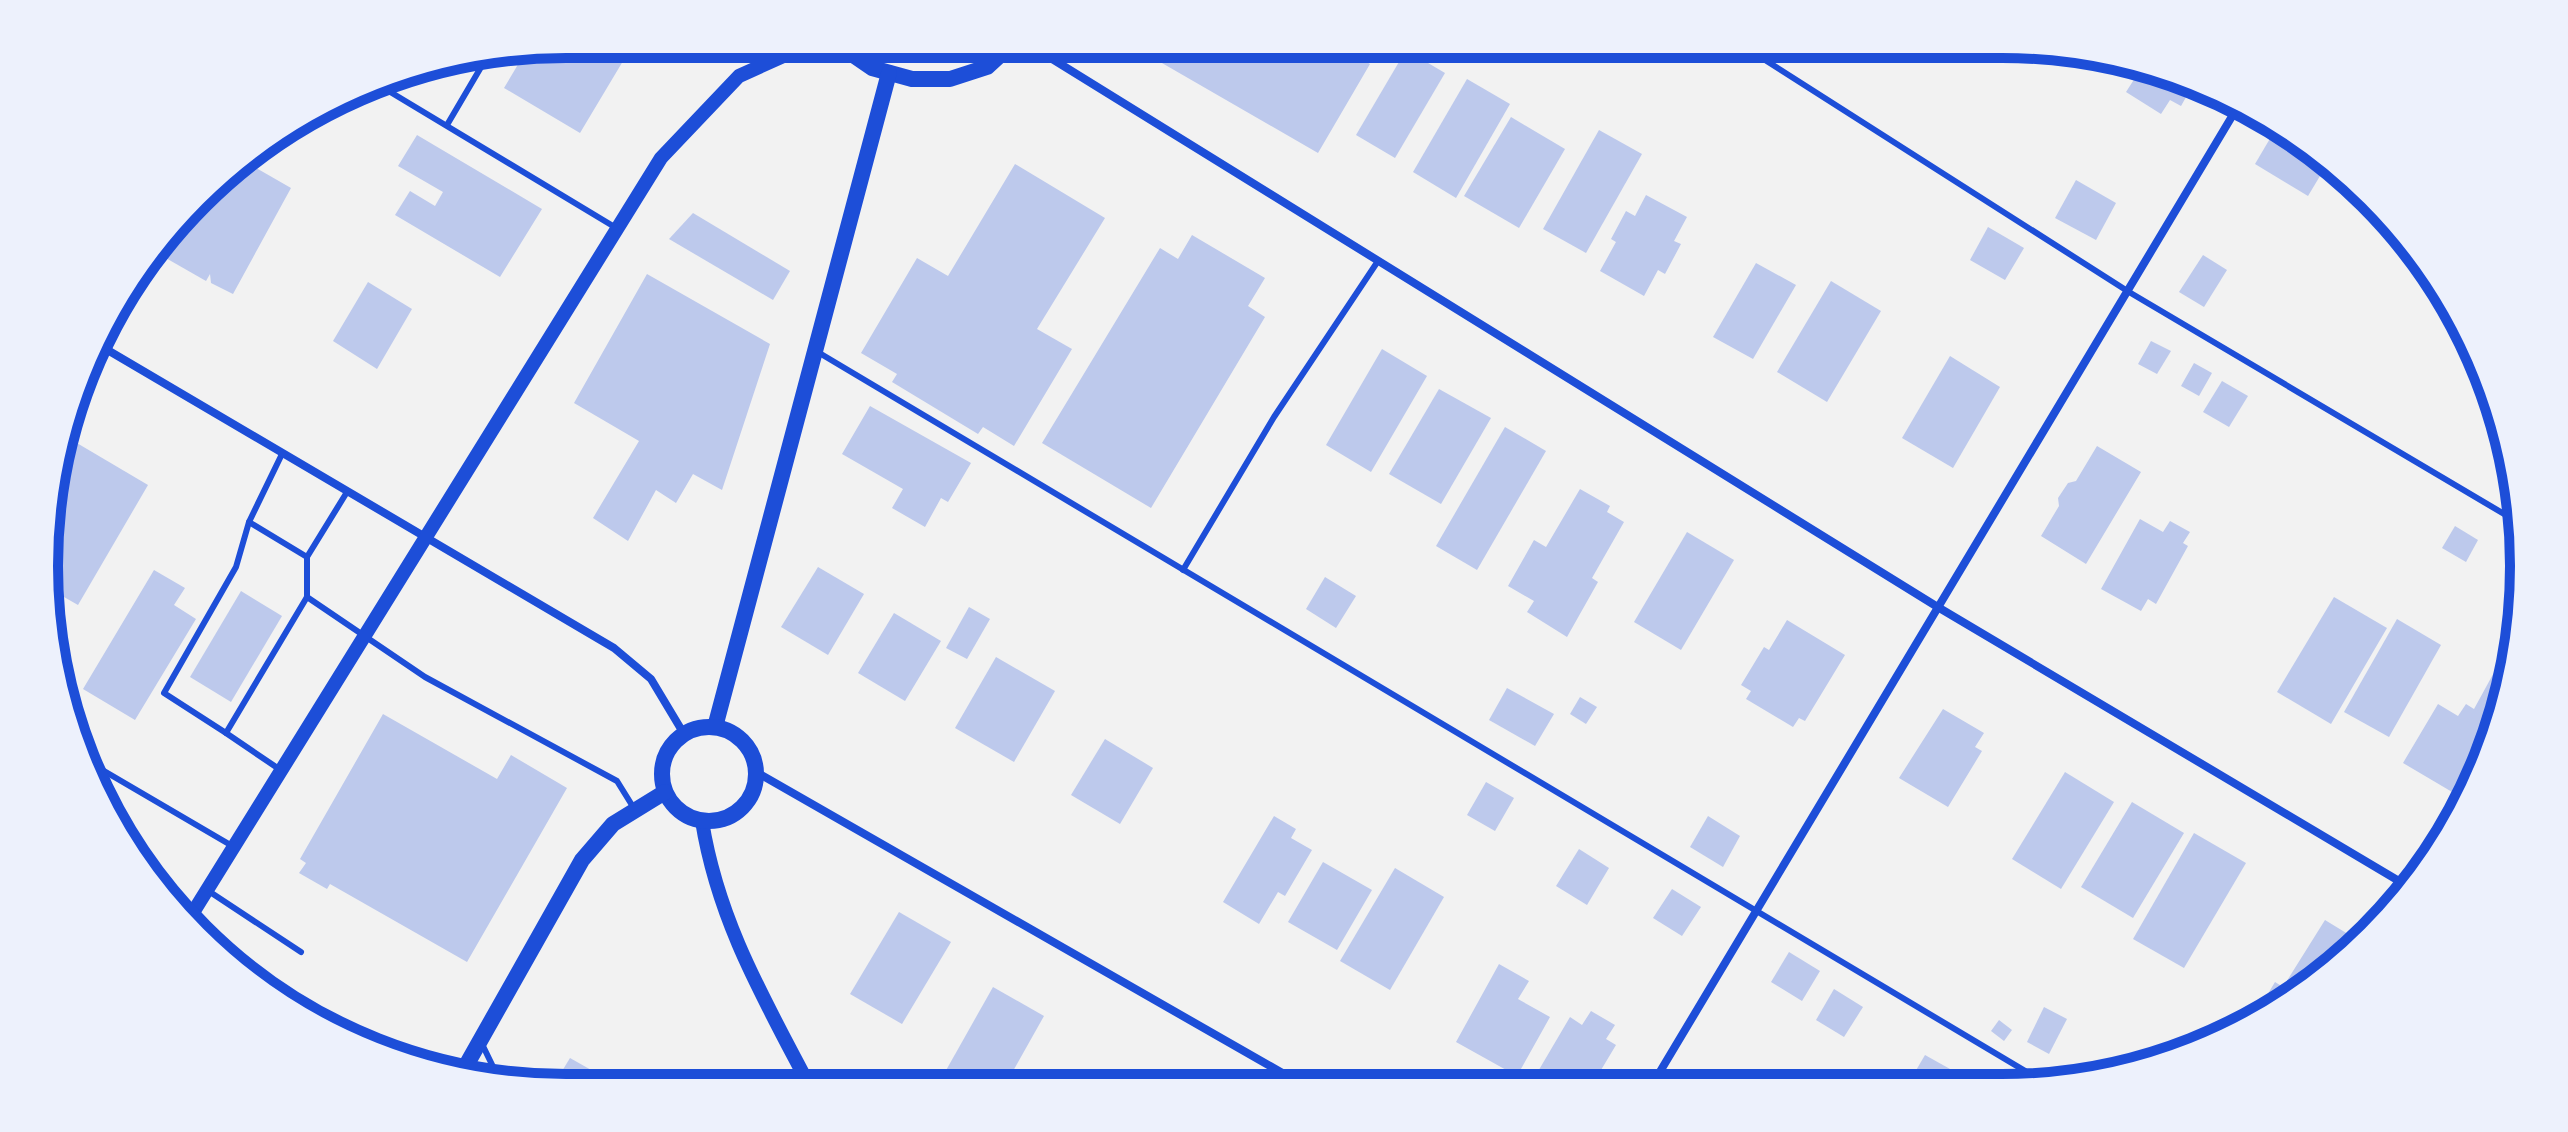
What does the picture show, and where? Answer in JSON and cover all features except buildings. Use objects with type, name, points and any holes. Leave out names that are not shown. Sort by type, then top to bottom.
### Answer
[{"type":"main road","points":[[857,58],[872,68],[912,79],[950,79],[987,67],[997,58]]},
{"type":"main road","points":[[715,727],[889,73]]},
{"type":"main road","points":[[699,727],[715,727],[731,732],[744,742],[753,756],[756,772],[754,789],[734,814],[702,821],[674,806],[665,792],[664,759],[672,744],[684,734],[699,727]]},
{"type":"main road","points":[[467,1064],[582,860],[613,824],[665,792]]},
{"type":"street","points":[[194,911],[427,540],[661,158],[739,76],[779,58]]},
{"type":"street","points":[[1051,58],[1936,606],[2400,882]]},
{"type":"street","points":[[1659,1074],[1936,606],[2129,292],[2234,114]]},
{"type":"street","points":[[106,349],[614,648],[651,679],[684,734]]},
{"type":"street","points":[[756,772],[1284,1074]]},
{"type":"street","points":[[702,821],[710,868],[724,915],[804,1074]]},
{"type":"lane","points":[[1762,58],[2129,292],[2507,516]]},
{"type":"lane","points":[[447,125],[482,65]]},
{"type":"lane","points":[[388,91],[618,229]]},
{"type":"lane","points":[[1183,570],[1274,417],[1378,261]]},
{"type":"lane","points":[[814,350],[2029,1073]]},
{"type":"lane","points":[[282,454],[249,522],[236,567],[164,693],[282,771]]},
{"type":"lane","points":[[226,733],[307,597],[307,557],[347,492]]},
{"type":"lane","points":[[249,522],[307,557]]},
{"type":"lane","points":[[307,597],[425,677],[617,781],[635,810]]},
{"type":"lane","points":[[101,769],[234,847]]},
{"type":"lane","points":[[207,890],[301,952]]},
{"type":"lane","points":[[481,1041],[494,1069]]}]
